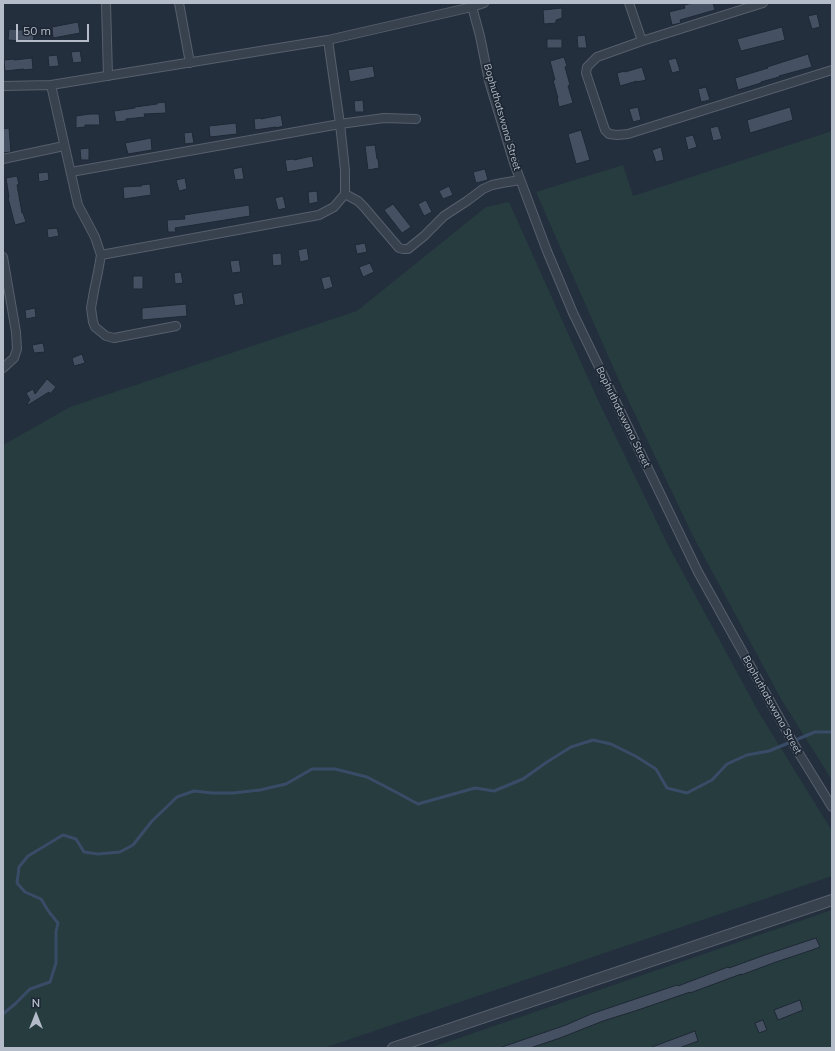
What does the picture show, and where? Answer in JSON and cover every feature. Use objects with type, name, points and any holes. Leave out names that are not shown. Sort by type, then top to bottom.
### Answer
[{"type":"street","points":[[106,3],[108,76]]},
{"type":"street","points":[[179,3],[190,63]]},
{"type":"street","points":[[3,86],[51,85],[328,40],[484,3]]},
{"type":"street","points":[[630,3],[642,40]]},
{"type":"street","points":[[763,3],[642,40],[593,61],[587,67],[586,73],[605,130],[609,134],[628,134],[832,70]]},
{"type":"street","name":"Bophuthatswana Street","points":[[471,5],[480,36],[489,81],[514,163],[547,251],[573,313],[698,572],[800,755],[832,807]]},
{"type":"street","points":[[101,255],[320,215],[334,207],[346,194],[346,170],[328,40]]},
{"type":"street","points":[[51,85],[78,205],[95,237],[101,255],[91,308],[95,327],[106,336],[114,338],[176,326]]},
{"type":"street","points":[[71,172],[340,124],[384,118],[416,119]]},
{"type":"street","points":[[3,158],[64,146]]},
{"type":"street","points":[[346,194],[358,201],[399,248],[403,250],[408,249],[424,236],[444,216],[483,189],[492,185],[520,180]]},
{"type":"street","points":[[3,257],[16,332],[17,349],[14,358],[3,368]]},
{"type":"street","points":[[394,1048],[832,900]]},
{"type":"green space","points":[[832,131],[832,780],[781,699],[693,536],[621,385],[536,192],[623,165],[633,196]]},
{"type":"green space","points":[[509,202],[597,398],[669,547],[758,711],[832,831],[832,876],[324,1048],[3,1048],[3,445],[70,407],[357,311],[486,207]]},
{"type":"green space","points":[[832,910],[832,1048],[430,1048]]},
{"type":"building","points":[[693,3],[713,3],[715,10],[680,20],[681,23],[672,25],[669,12],[685,8],[684,5]]},
{"type":"building","points":[[562,8],[562,18],[556,20],[556,23],[544,24],[543,10]]},
{"type":"building","points":[[817,14],[820,27],[812,29],[808,16]]},
{"type":"building","points":[[78,22],[80,33],[53,38],[52,27]]},
{"type":"building","points":[[782,27],[785,40],[741,51],[737,39]]},
{"type":"building","points":[[9,29],[35,31],[33,42],[8,40]]},
{"type":"building","points":[[585,35],[587,48],[578,48],[577,36]]},
{"type":"building","points":[[547,39],[562,39],[562,48],[547,48]]},
{"type":"building","points":[[80,51],[82,62],[73,63],[71,52]]},
{"type":"building","points":[[808,54],[812,67],[779,76],[738,90],[735,78]]},
{"type":"building","points":[[57,55],[59,66],[49,67],[48,56]]},
{"type":"building","points":[[564,57],[570,85],[568,86],[573,103],[559,107],[553,80],[555,80],[550,61]]},
{"type":"building","points":[[32,58],[33,69],[5,71],[4,60]]},
{"type":"building","points":[[676,58],[680,71],[672,73],[668,60]]},
{"type":"building","points":[[373,66],[375,77],[350,82],[348,70]]},
{"type":"building","points":[[642,67],[646,80],[620,86],[617,73]]},
{"type":"building","points":[[706,87],[710,100],[701,102],[698,89]]},
{"type":"building","points":[[363,100],[364,112],[355,112],[354,101]]},
{"type":"building","points":[[165,102],[166,113],[144,114],[145,117],[126,119],[126,121],[116,122],[114,111]]},
{"type":"building","points":[[638,107],[641,120],[633,122],[629,109]]},
{"type":"building","points":[[790,107],[793,120],[750,133],[747,120]]},
{"type":"building","points":[[99,114],[100,125],[85,125],[85,127],[76,128],[76,116]]},
{"type":"building","points":[[281,115],[283,126],[255,130],[254,119]]},
{"type":"building","points":[[236,123],[237,134],[210,137],[209,126]]},
{"type":"building","points":[[718,126],[722,139],[713,141],[710,128]]},
{"type":"building","points":[[9,128],[11,152],[3,153],[3,129]]},
{"type":"building","points":[[581,130],[590,160],[576,164],[568,134]]},
{"type":"building","points":[[192,132],[194,143],[185,144],[184,133]]},
{"type":"building","points":[[693,135],[697,147],[688,150],[685,137]]},
{"type":"building","points":[[151,138],[152,150],[128,154],[125,143]]},
{"type":"building","points":[[375,145],[379,168],[368,170],[365,146]]},
{"type":"building","points":[[661,147],[664,160],[656,162],[652,150]]},
{"type":"building","points":[[89,148],[89,160],[81,160],[80,149]]},
{"type":"building","points":[[312,156],[314,167],[287,172],[285,160],[294,160]]},
{"type":"building","points":[[242,167],[244,179],[235,180],[233,169]]},
{"type":"building","points":[[485,169],[488,180],[476,183],[473,172]]},
{"type":"building","points":[[48,172],[49,180],[39,182],[38,173]]},
{"type":"building","points":[[17,176],[19,184],[17,185],[22,213],[26,222],[15,225],[8,198],[6,178]]},
{"type":"building","points":[[185,178],[187,189],[179,191],[176,180]]},
{"type":"building","points":[[150,184],[151,195],[124,199],[123,187]]},
{"type":"building","points":[[449,186],[453,195],[443,199],[439,191]]},
{"type":"building","points":[[317,191],[318,202],[309,204],[308,192]]},
{"type":"building","points":[[283,196],[286,208],[278,210],[275,198]]},
{"type":"building","points":[[426,200],[432,212],[424,216],[418,204]]},
{"type":"building","points":[[393,204],[411,227],[402,233],[384,210]]},
{"type":"building","points":[[249,205],[250,216],[175,228],[176,232],[168,232],[167,220],[185,219],[184,215]]},
{"type":"building","points":[[57,228],[59,236],[48,238],[47,229]]},
{"type":"building","points":[[365,243],[367,252],[357,254],[355,245]]},
{"type":"building","points":[[307,248],[309,260],[300,262],[298,250]]},
{"type":"building","points":[[281,253],[282,265],[273,266],[272,254]]},
{"type":"building","points":[[239,260],[241,272],[232,273],[230,261]]},
{"type":"building","points":[[370,263],[374,272],[363,277],[359,267]]},
{"type":"building","points":[[181,272],[183,283],[175,284],[174,273]]},
{"type":"building","points":[[133,276],[143,276],[143,289],[133,289]]},
{"type":"building","points":[[330,276],[333,287],[324,290],[321,278]]},
{"type":"building","points":[[242,292],[244,304],[235,306],[233,294]]},
{"type":"building","points":[[186,304],[187,316],[142,320],[142,308]]},
{"type":"building","points":[[35,308],[36,317],[26,319],[25,310]]},
{"type":"building","points":[[43,343],[45,352],[34,353],[32,345]]},
{"type":"building","points":[[82,354],[85,363],[74,366],[72,358]]},
{"type":"building","points":[[47,379],[56,387],[50,394],[49,392],[28,405],[27,404],[30,400],[26,393],[33,389],[35,394]]},
{"type":"building","points":[[816,938],[820,947],[690,993],[603,1021],[530,1048],[502,1048],[566,1025],[591,1014],[677,985],[678,986],[728,967],[729,968]]},
{"type":"building","points":[[800,1000],[803,1010],[778,1020],[774,1010]]},
{"type":"building","points":[[763,1020],[767,1030],[759,1033],[755,1023]]},
{"type":"building","points":[[695,1031],[698,1041],[679,1048],[652,1048],[652,1047]]},
{"type":"waterway","points":[[3,1014],[30,989],[50,982],[56,963],[56,932],[58,923],[41,899],[25,892],[17,883],[19,867],[28,856],[63,835],[76,839],[84,852],[98,854],[120,852],[133,845],[152,821],[177,797],[194,791],[233,793],[260,790],[286,784],[312,769],[335,769],[367,777],[418,804],[475,788],[494,791],[523,779],[571,747],[593,740],[611,744],[637,757],[656,769],[667,788],[687,793],[712,780],[727,764],[747,755],[769,751],[815,732],[832,732]]}]
